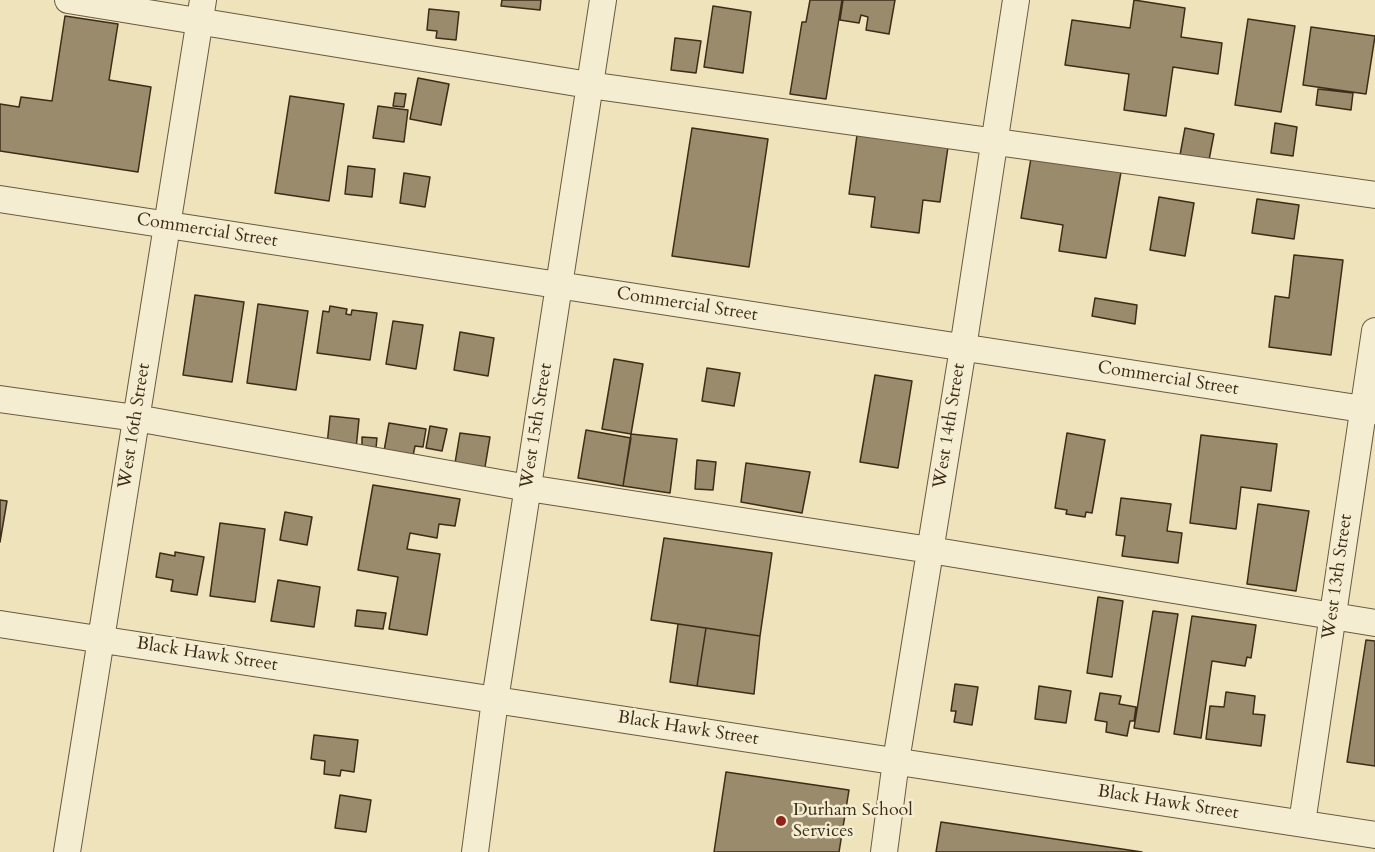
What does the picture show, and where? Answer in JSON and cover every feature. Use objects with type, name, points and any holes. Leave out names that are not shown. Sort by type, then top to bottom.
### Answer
[{"type":"street","points":[[68,0],[201,11],[590,85],[1375,195]]},
{"type":"street","name":"West 15th Street","points":[[475,852],[495,700],[603,0]]},
{"type":"street","name":"West 14th Street","points":[[884,852],[896,761],[963,348],[1016,0]]},
{"type":"street","name":"West 16th Street","points":[[67,852],[201,11]]},
{"type":"street","name":"Commercial Street","points":[[0,199],[1369,410]]},
{"type":"street","name":"West 13th Street","points":[[1302,823],[1333,615],[1369,410],[1375,331]]},
{"type":"street","points":[[0,399],[136,418],[528,488],[930,550],[1375,623]]},
{"type":"street","name":"Black Hawk Street","points":[[0,624],[1375,835]]},
{"type":"building","points":[[502,0],[541,0],[540,10],[501,6]]},
{"type":"building","points":[[810,0],[842,0],[826,99],[790,94],[802,22],[806,22]]},
{"type":"building","points":[[843,0],[895,0],[889,34],[866,30],[868,17],[861,15],[859,23],[840,20]]},
{"type":"building","points":[[1134,0],[1185,8],[1181,37],[1222,43],[1218,74],[1173,67],[1166,116],[1124,110],[1129,74],[1065,65],[1072,20],[1130,28]]},
{"type":"building","points":[[713,6],[751,12],[743,73],[704,67]]},
{"type":"building","points":[[429,9],[459,12],[456,40],[436,38],[437,31],[427,30]]},
{"type":"building","points":[[65,16],[118,24],[109,80],[151,87],[138,172],[0,151],[0,104],[19,107],[21,97],[52,101]]},
{"type":"building","points":[[1248,19],[1295,26],[1281,112],[1235,105]]},
{"type":"building","points":[[1311,27],[1375,36],[1366,94],[1303,85]]},
{"type":"building","points":[[675,38],[701,41],[696,73],[671,70]]},
{"type":"building","points":[[418,78],[449,84],[441,125],[410,119]]},
{"type":"building","points":[[1318,89],[1353,93],[1351,110],[1316,105]]},
{"type":"building","points":[[395,93],[406,94],[404,107],[393,106]]},
{"type":"building","points":[[290,96],[344,104],[329,201],[275,193]]},
{"type":"building","points":[[378,106],[408,110],[404,142],[373,138]]},
{"type":"building","points":[[1275,123],[1297,127],[1293,156],[1271,153]]},
{"type":"building","points":[[692,128],[768,139],[749,267],[672,256]]},
{"type":"building","points":[[1185,128],[1214,134],[1209,160],[1180,155]]},
{"type":"building","points":[[857,135],[948,147],[940,202],[923,200],[919,233],[871,227],[875,197],[849,194]]},
{"type":"building","points":[[1031,158],[1121,172],[1106,258],[1059,251],[1063,225],[1021,218]]},
{"type":"building","points":[[348,166],[375,169],[372,197],[345,194]]},
{"type":"building","points":[[404,173],[430,177],[425,207],[400,203]]},
{"type":"building","points":[[1159,197],[1194,203],[1185,256],[1150,250]]},
{"type":"building","points":[[1257,199],[1299,205],[1294,239],[1252,233]]},
{"type":"building","points":[[1294,255],[1343,260],[1331,355],[1269,347],[1275,296],[1289,298]]},
{"type":"building","points":[[195,295],[244,302],[232,382],[183,375]]},
{"type":"building","points":[[1095,298],[1137,305],[1135,324],[1092,316]]},
{"type":"building","points":[[258,304],[308,311],[296,390],[247,383]]},
{"type":"building","points":[[330,306],[347,309],[346,314],[351,315],[352,310],[377,313],[370,360],[317,353],[323,311],[329,312]]},
{"type":"building","points":[[393,321],[423,325],[416,369],[386,364]]},
{"type":"building","points":[[460,332],[494,338],[488,376],[454,370]]},
{"type":"building","points":[[614,359],[643,364],[631,434],[602,429]]},
{"type":"building","points":[[707,368],[740,373],[734,406],[702,401]]},
{"type":"building","points":[[875,375],[912,381],[898,468],[860,462]]},
{"type":"building","points":[[330,416],[359,419],[356,449],[327,445]]},
{"type":"building","points":[[389,423],[426,429],[423,447],[415,446],[413,456],[384,451]]},
{"type":"building","points":[[430,426],[447,429],[442,451],[426,448]]},
{"type":"building","points":[[586,430],[631,438],[623,486],[578,478]]},
{"type":"building","points":[[460,433],[490,437],[485,467],[455,463]]},
{"type":"building","points":[[1067,433],[1105,440],[1092,513],[1086,512],[1085,517],[1066,514],[1067,510],[1055,508]]},
{"type":"building","points":[[631,434],[677,439],[670,493],[623,486]]},
{"type":"building","points":[[1201,435],[1277,444],[1271,491],[1241,487],[1236,529],[1190,523]]},
{"type":"building","points":[[362,437],[377,438],[376,448],[362,447]]},
{"type":"building","points":[[697,460],[716,462],[713,490],[695,489]]},
{"type":"building","points":[[746,463],[810,472],[802,513],[741,502]]},
{"type":"building","points":[[373,485],[460,499],[455,526],[439,524],[437,538],[410,533],[407,549],[440,554],[427,635],[389,629],[398,577],[358,570]]},
{"type":"building","points":[[1121,498],[1171,504],[1167,531],[1182,533],[1178,563],[1122,556],[1125,536],[1116,535]]},
{"type":"building","points":[[0,500],[7,501],[0,542]]},
{"type":"building","points":[[1258,504],[1309,511],[1296,591],[1247,584]]},
{"type":"building","points":[[285,512],[312,517],[307,545],[280,540]]},
{"type":"building","points":[[220,523],[265,529],[255,602],[210,596]]},
{"type":"building","points":[[664,538],[772,553],[760,636],[651,620]]},
{"type":"building","points":[[175,552],[204,557],[197,595],[171,591],[173,580],[156,577],[160,553],[175,556]]},
{"type":"building","points":[[278,580],[320,587],[314,627],[271,621]]},
{"type":"building","points":[[1098,597],[1123,601],[1112,677],[1087,673]]},
{"type":"building","points":[[357,610],[386,613],[383,629],[355,626]]},
{"type":"building","points":[[1153,611],[1178,614],[1159,732],[1134,728]]},
{"type":"building","points":[[1192,616],[1256,625],[1251,658],[1247,657],[1245,666],[1212,661],[1201,738],[1174,734]]},
{"type":"building","points":[[678,624],[706,628],[697,686],[670,682]]},
{"type":"building","points":[[706,628],[760,636],[754,694],[697,686]]},
{"type":"building","points":[[1366,640],[1375,641],[1375,766],[1347,762]]},
{"type":"building","points":[[955,684],[978,687],[972,725],[954,722],[956,711],[951,711]]},
{"type":"building","points":[[1039,686],[1071,691],[1066,723],[1035,719]]},
{"type":"building","points":[[1226,692],[1255,696],[1253,714],[1265,715],[1261,746],[1206,739],[1210,706],[1224,707]]},
{"type":"building","points":[[1100,693],[1121,696],[1119,704],[1136,707],[1134,721],[1130,721],[1127,736],[1106,732],[1107,722],[1095,720]]},
{"type":"building","points":[[314,735],[358,740],[354,772],[341,770],[340,776],[324,774],[325,761],[311,759]]},
{"type":"building","name":"Durham School Services","points":[[726,772],[849,790],[839,852],[714,852]]},
{"type":"building","points":[[340,795],[371,800],[366,832],[335,828]]},
{"type":"building","points":[[941,822],[1142,852],[936,852]]},
{"type":"place","name":"Durham School Services","points":[[781,821]]}]
